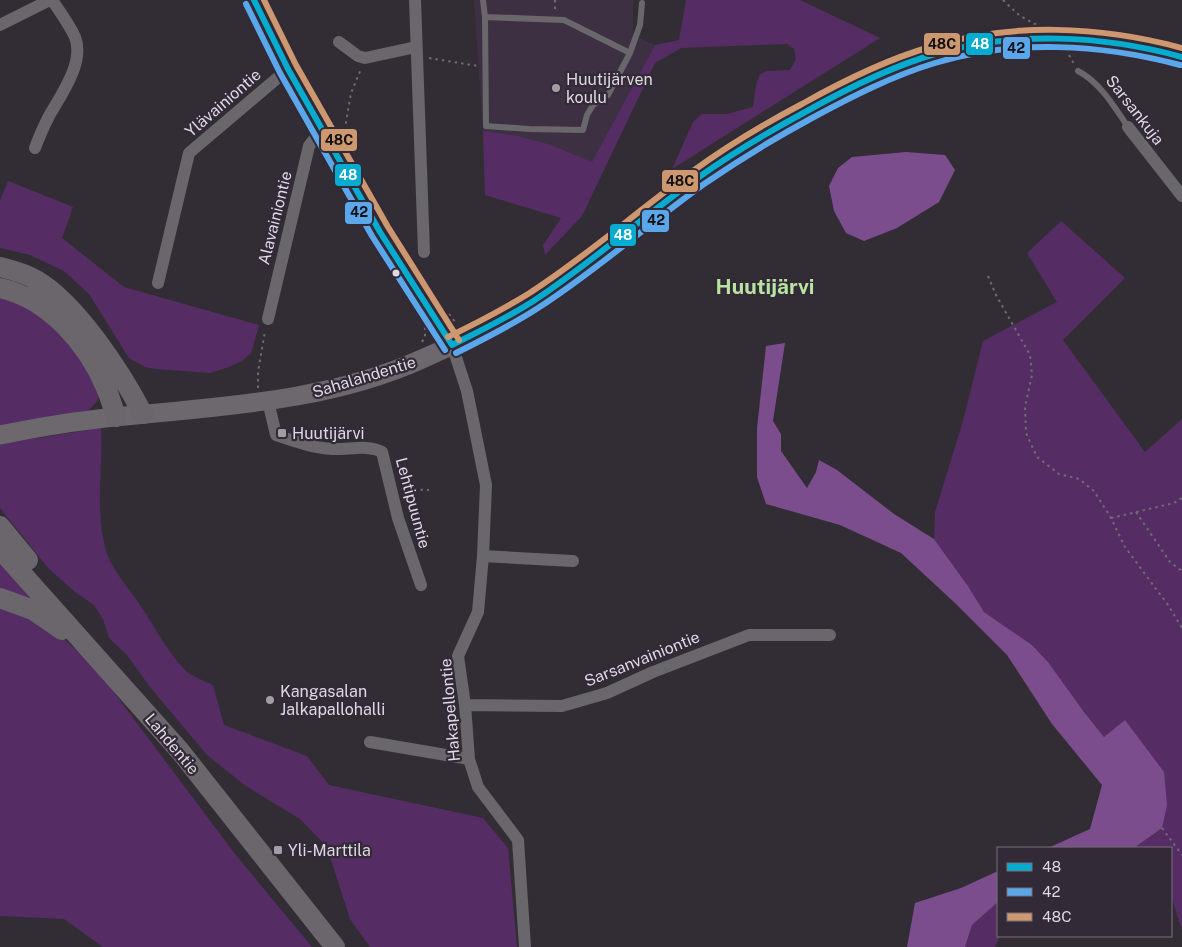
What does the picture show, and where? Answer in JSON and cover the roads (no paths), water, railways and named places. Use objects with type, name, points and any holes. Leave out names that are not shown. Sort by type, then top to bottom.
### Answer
[{"type":"highway","points":[[0,267],[15,270],[36,279],[62,299],[86,327],[132,392],[143,414]]},
{"type":"highway","points":[[0,288],[26,296],[49,311],[63,324],[97,369],[107,388],[116,417]]},
{"type":"highway","points":[[0,526],[82,624],[180,751]]},
{"type":"highway","name":"Lahdentie","points":[[0,549],[180,751],[335,947]]},
{"type":"highway","points":[[0,598],[33,610],[58,626],[120,691],[163,731]]},
{"type":"main road","name":"Sahalahdentie","points":[[0,435],[116,417],[263,402],[312,394],[383,375],[421,360],[495,323],[534,300],[700,177],[756,140],[839,93],[877,75],[942,52],[1008,42],[1061,40],[1138,46],[1182,57]]},
{"type":"street","points":[[0,25],[51,0],[76,38],[76,56],[73,72],[35,148]]},
{"type":"street","points":[[254,0],[288,69],[385,240],[452,344]]},
{"type":"street","points":[[414,0],[424,252]]},
{"type":"street","points":[[339,42],[358,56],[365,58],[416,52]]},
{"type":"street","name":"Ylävainiontie","points":[[158,283],[190,153],[288,69]]},
{"type":"street","name":"Sarsankuja","points":[[1128,128],[1182,196]]},
{"type":"street","name":"Alavainiontie","points":[[268,319],[309,146],[322,129]]},
{"type":"street","name":"Hakapellontie","points":[[452,344],[467,391],[486,486],[478,612],[458,656],[469,759],[478,787],[518,840],[525,947]]},
{"type":"street","name":"Lehtipuuntie","points":[[263,402],[276,435],[305,444],[332,449],[367,448],[382,452],[398,518],[421,585]]},
{"type":"street","points":[[483,556],[573,562]]},
{"type":"street","name":"Sarsanvainiontie","points":[[464,705],[562,706],[607,693],[653,672],[749,635],[830,635]]},
{"type":"street","points":[[370,742],[469,759]]},
{"type":"lane","points":[[483,0],[485,17],[486,126],[529,130],[583,130],[587,115],[593,105],[608,96],[630,53],[640,25],[642,3]]},
{"type":"lane","points":[[485,17],[564,20],[630,53]]},
{"type":"lane","name":"Sarsankuja","points":[[1078,71],[1088,76],[1113,106],[1128,128]]},
{"type":"place","name":"Huutijärven koulu","points":[[556,88]]},
{"type":"place","name":"Huutijärvi","points":[[282,433]]},
{"type":"place","name":"Kangasalan Jalkapallohalli","points":[[270,700]]},
{"type":"place","name":"Yli-Marttila","points":[[278,850]]},
{"type":"district","name":"Huutijärvi","points":[[765,286]]}]
